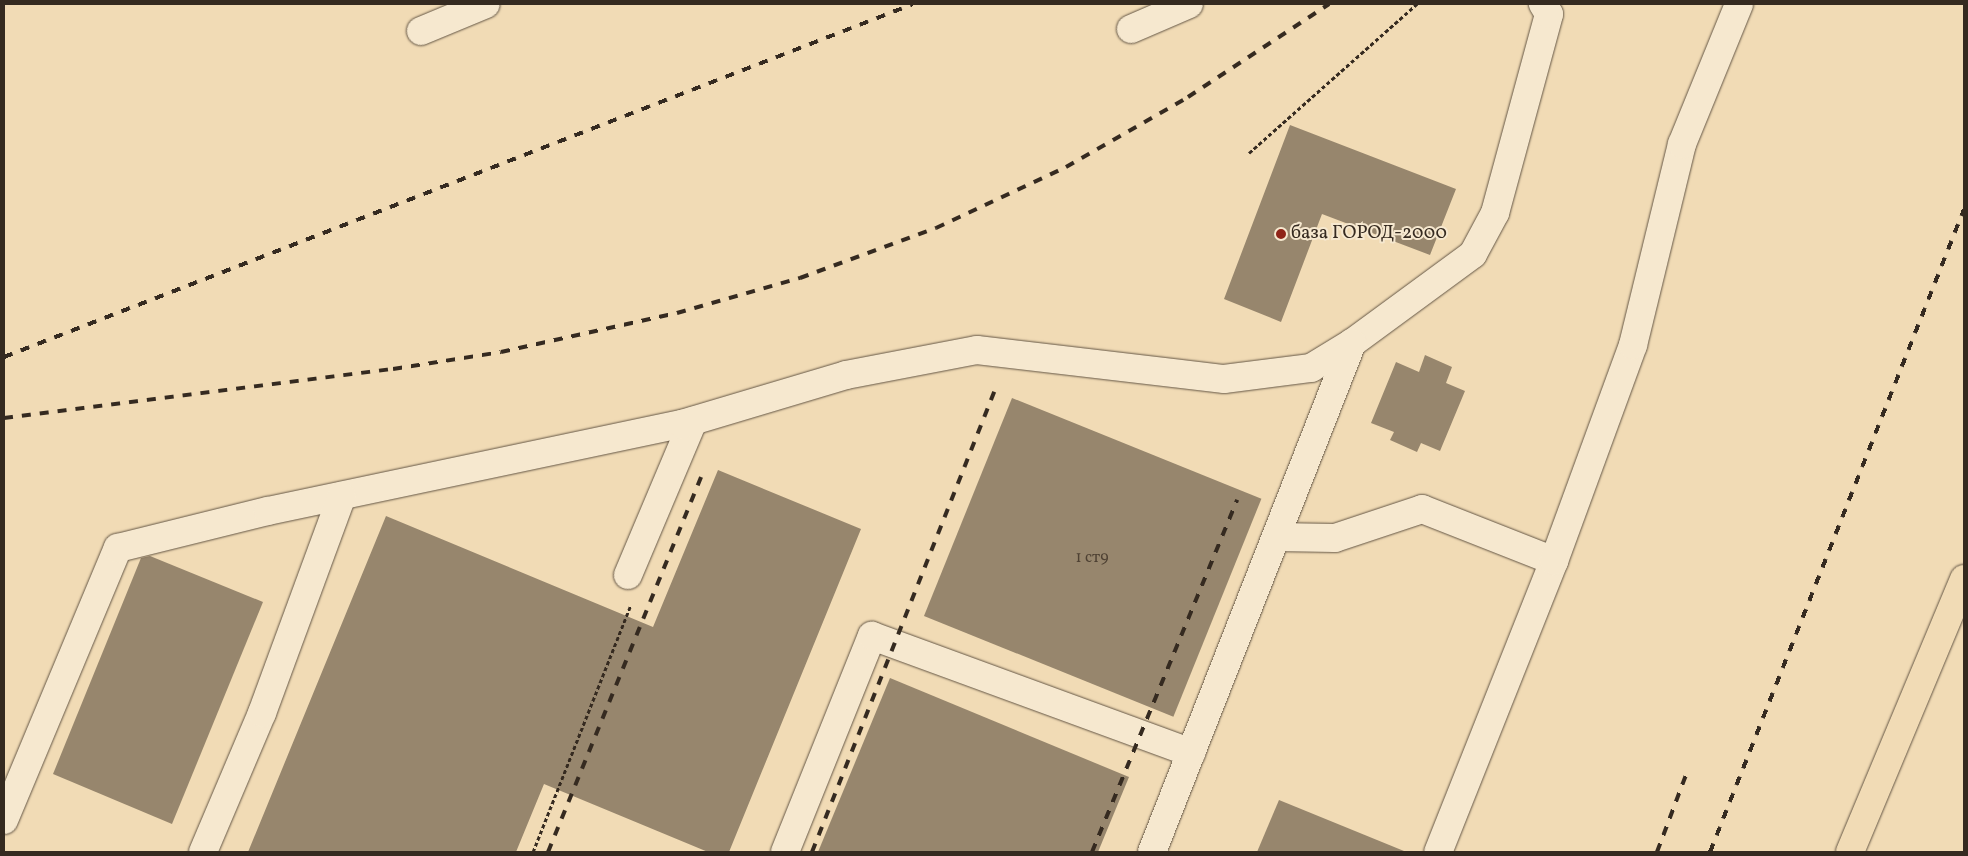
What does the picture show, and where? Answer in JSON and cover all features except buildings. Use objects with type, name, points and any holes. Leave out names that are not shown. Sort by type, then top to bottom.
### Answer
[{"type":"main road","points":[[1850,852],[1964,578]]},
{"type":"street","points":[[421,31],[486,4]]},
{"type":"street","points":[[1131,29],[1189,4]]},
{"type":"street","points":[[4,820],[118,548],[342,496],[693,421],[846,375],[977,350],[1224,379],[1311,368],[1352,343],[1473,254],[1495,213],[1549,14],[1544,4]]},
{"type":"street","points":[[1438,852],[1554,561],[1633,345],[1682,144],[1738,4]]},
{"type":"street","points":[[1152,852],[1352,343]]},
{"type":"street","points":[[628,575],[693,421]]},
{"type":"street","points":[[203,852],[262,713],[342,496]]},
{"type":"street","points":[[1276,537],[1335,538],[1422,509],[1554,561]]},
{"type":"street","points":[[785,852],[872,636],[1191,753]]},
{"type":"path","points":[[1249,152],[1417,4]]},
{"type":"path","points":[[533,852],[632,604],[628,575]]},
{"type":"railway","points":[[4,357],[913,4]]},
{"type":"railway","points":[[4,418],[393,369],[501,352],[677,313],[800,278],[936,228],[1066,167],[1188,97],[1329,4]]},
{"type":"railway","points":[[1710,852],[1964,209]]},
{"type":"railway","points":[[812,852],[996,388]]},
{"type":"railway","points":[[548,852],[703,472]]},
{"type":"railway","points":[[1092,852],[1237,500]]},
{"type":"railway","points":[[1657,852],[1686,775]]},
{"type":"place","name":"база ГОРОД-2000","points":[[1281,234]]}]
